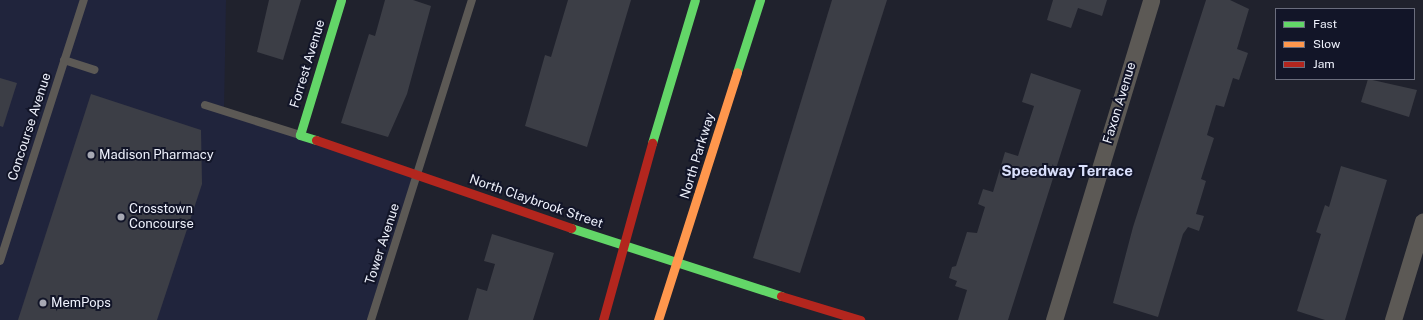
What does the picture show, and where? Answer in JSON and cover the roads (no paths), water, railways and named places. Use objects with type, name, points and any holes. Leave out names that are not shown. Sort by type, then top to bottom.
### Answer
[{"type":"main road","name":"Forrest Avenue","points":[[300,135],[341,0]]},
{"type":"main road","points":[[603,320],[622,244],[695,0]]},
{"type":"main road","name":"North Parkway","points":[[658,320],[678,265],[760,0]]},
{"type":"main road","name":"North Claybrook Street","points":[[300,135],[622,244],[678,265],[860,320]]},
{"type":"main road","points":[[592,320],[622,244]]},
{"type":"main road","points":[[663,320],[678,265]]},
{"type":"street","name":"Faxon Avenue","points":[[1054,320],[1151,0]]},
{"type":"street","points":[[1393,320],[1423,221]]},
{"type":"lane","name":"Concourse Avenue","points":[[0,261],[84,0]]},
{"type":"lane","name":"Tower Avenue","points":[[371,320],[472,0]]},
{"type":"lane","points":[[64,60],[94,70]]},
{"type":"lane","name":"North Claybrook Street","points":[[205,105],[300,135]]},
{"type":"place","name":"Madison Pharmacy","points":[[91,155]]},
{"type":"place","name":"Crosstown Concourse","points":[[121,217]]},
{"type":"place","name":"MemPops","points":[[43,303]]},
{"type":"district","name":"Speedway Terrace","points":[[1067,171]]}]
